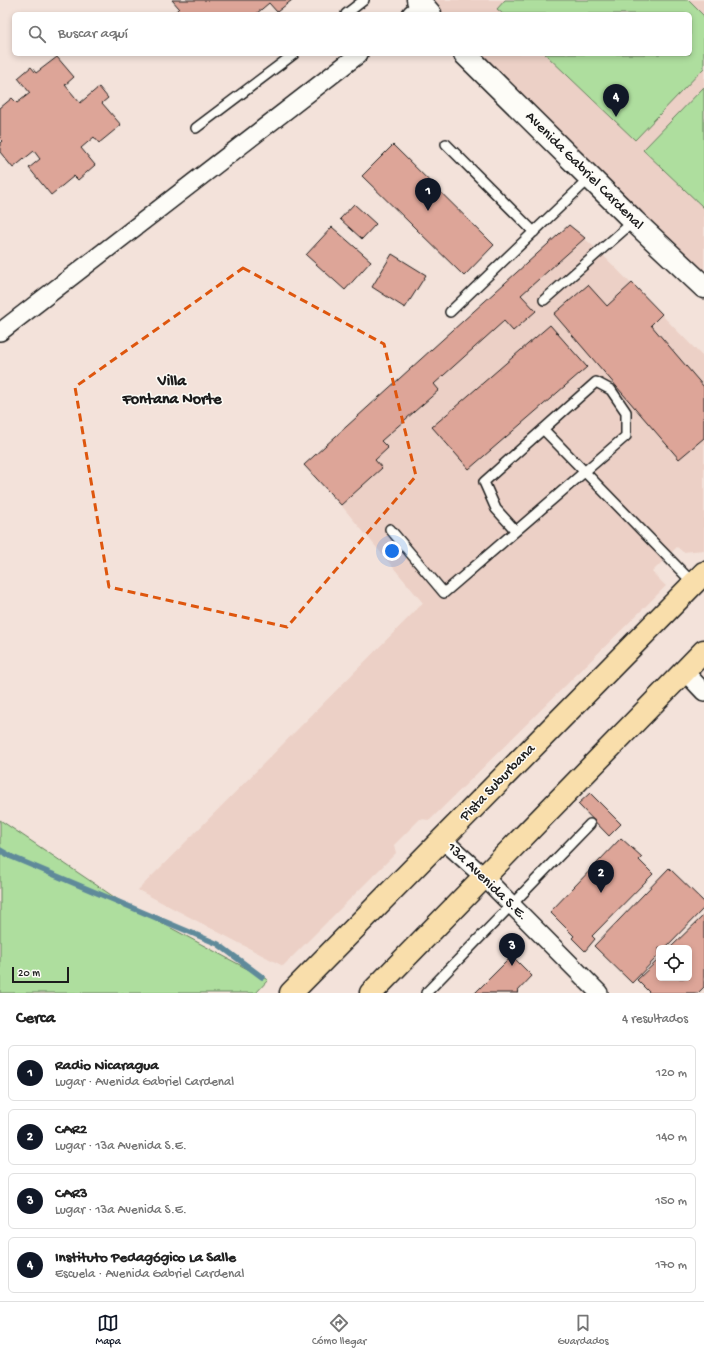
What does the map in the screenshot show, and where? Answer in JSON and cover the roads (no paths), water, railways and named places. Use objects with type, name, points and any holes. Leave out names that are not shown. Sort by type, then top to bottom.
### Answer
[{"type":"main road","name":"Pista Suburbana","points":[[291,993],[699,578]]},
{"type":"main road","points":[[371,993],[704,651]]},
{"type":"street","points":[[0,332],[356,56]]},
{"type":"street","name":"Avenida Gabriel Cardenal","points":[[467,56],[634,221],[704,287]]},
{"type":"street","points":[[684,671],[704,692]]},
{"type":"street","name":"13a Avenida S.E.","points":[[442,839],[484,877],[599,993]]},
{"type":"lane","points":[[349,12],[364,0]]},
{"type":"lane","points":[[196,128],[291,56]]},
{"type":"lane","points":[[446,144],[534,232]]},
{"type":"lane","points":[[450,312],[590,178]]},
{"type":"lane","points":[[544,300],[634,221]]},
{"type":"lane","points":[[390,529],[444,593],[585,472],[626,436],[626,412],[611,390],[596,382],[484,482],[496,509],[516,531]]},
{"type":"lane","points":[[543,429],[585,472],[699,578]]},
{"type":"lane","points":[[426,993],[590,824]]},
{"type":"waterway","points":[[0,850],[12,857],[218,944],[262,977]]},
{"type":"place","name":"Instituto Pedagógico La Salle","points":[[616,117]]},
{"type":"place","name":"Radio Nicaragua","points":[[428,211]]},
{"type":"place","name":"CAR2","points":[[601,893]]},
{"type":"place","name":"CAR3","points":[[512,966]]},
{"type":"district","name":"Villa Fontana Norte","points":[[172,391]]}]
